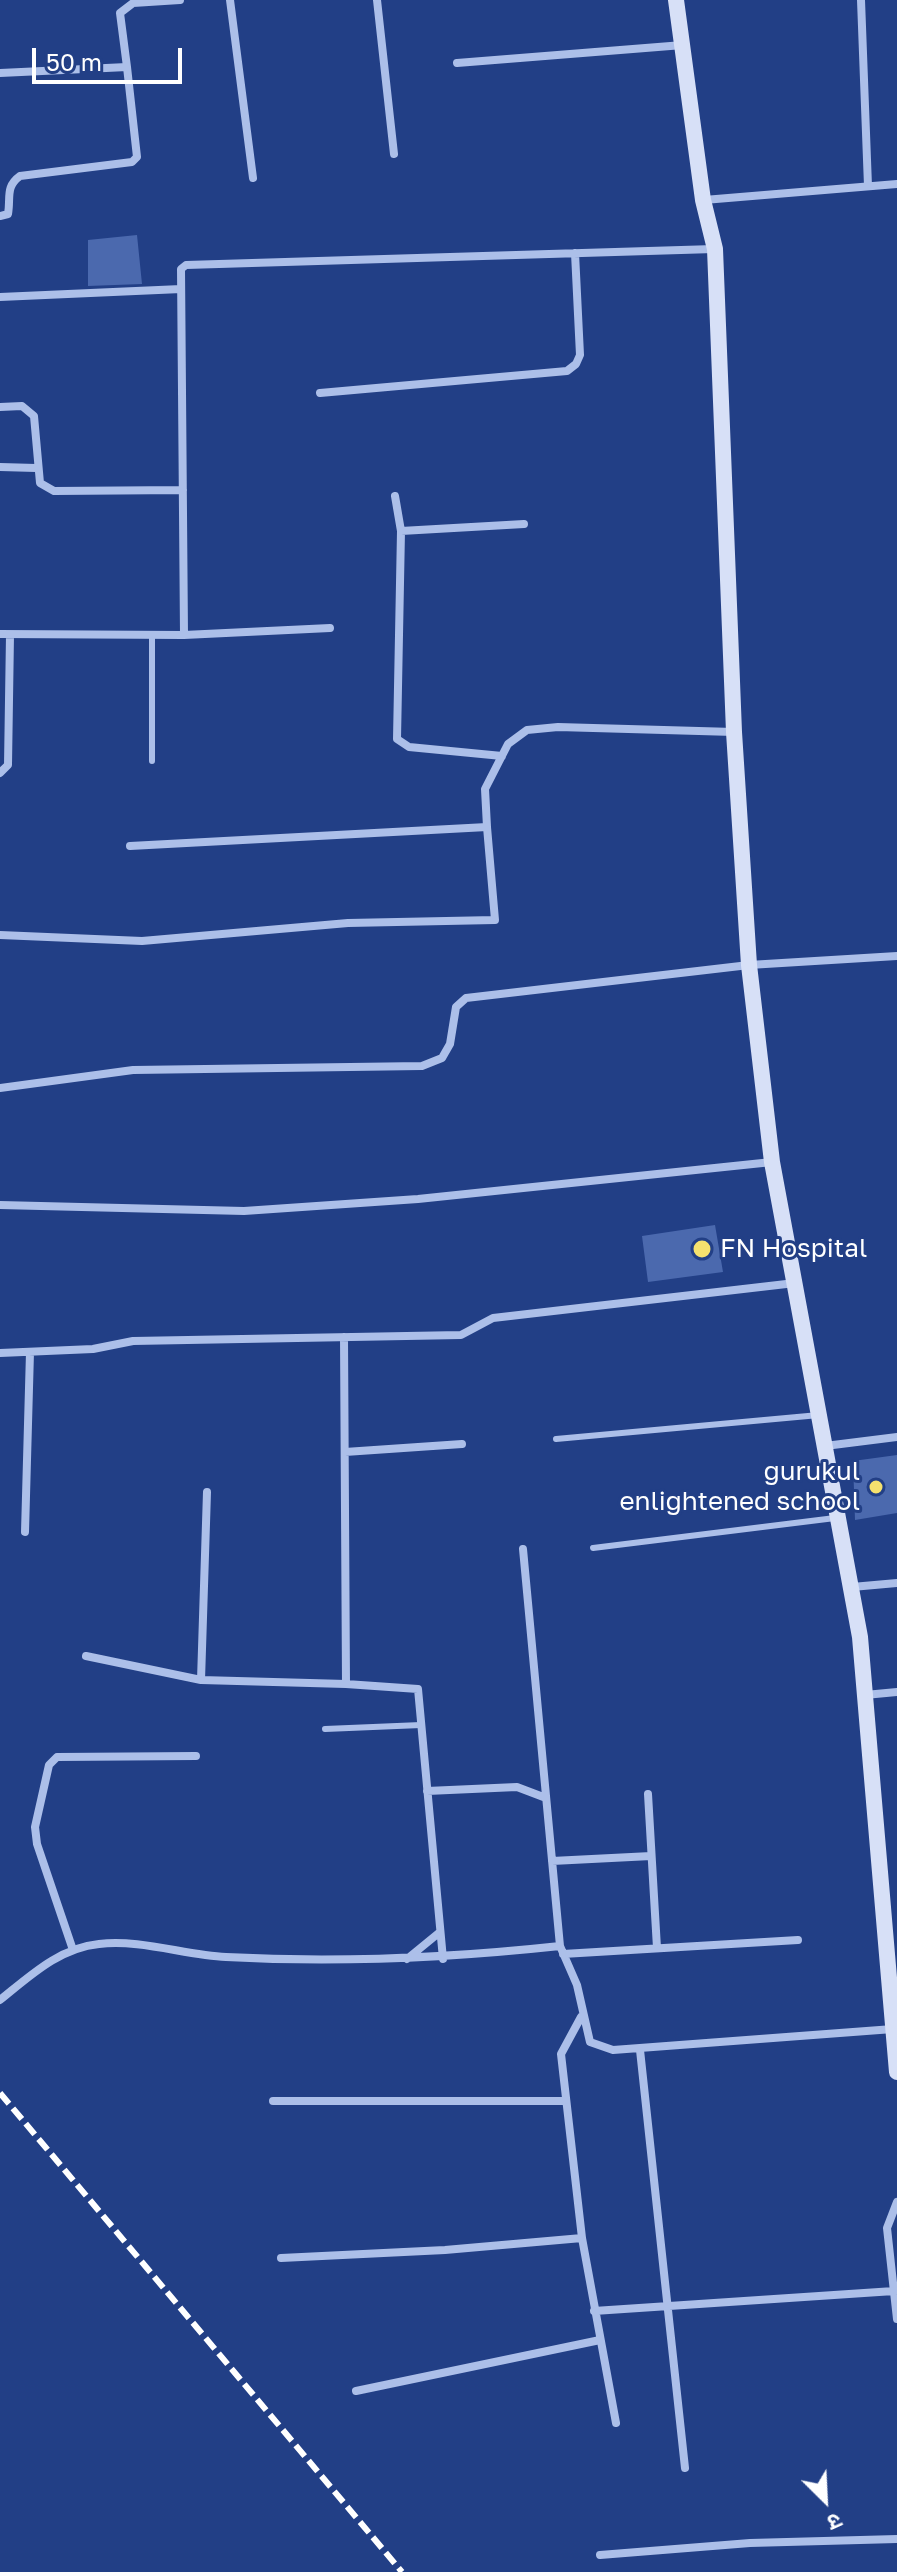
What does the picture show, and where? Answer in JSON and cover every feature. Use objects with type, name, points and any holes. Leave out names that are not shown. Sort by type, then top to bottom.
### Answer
[{"type":"street","points":[[0,216],[8,214],[8,193],[12,182],[20,176],[136,160],[120,13],[123,3],[180,0]]},
{"type":"street","points":[[230,0],[253,178]]},
{"type":"street","points":[[377,0],[394,154]]},
{"type":"street","points":[[676,0],[703,200],[715,249],[734,732],[749,965],[772,1162],[852,1587],[894,2006],[897,2072]]},
{"type":"street","points":[[861,0],[868,186]]},
{"type":"street","points":[[457,63],[683,45]]},
{"type":"street","points":[[0,73],[127,67]]},
{"type":"street","points":[[703,200],[897,184]]},
{"type":"street","points":[[184,635],[181,269],[190,263],[715,249]]},
{"type":"street","points":[[320,393],[567,371],[576,364],[580,355],[575,253]]},
{"type":"street","points":[[0,297],[181,289]]},
{"type":"street","points":[[0,407],[22,406],[34,416],[36,468],[40,483],[54,491],[183,490]]},
{"type":"street","points":[[0,467],[36,468]]},
{"type":"street","points":[[395,496],[401,531],[397,739],[409,747],[502,756]]},
{"type":"street","points":[[401,531],[524,524]]},
{"type":"street","points":[[0,634],[184,635],[330,628]]},
{"type":"street","points":[[0,773],[8,765],[10,635]]},
{"type":"street","points":[[0,935],[142,941],[348,923],[495,920],[485,789],[508,744],[527,730],[558,727],[734,732]]},
{"type":"street","points":[[130,846],[487,827]]},
{"type":"street","points":[[0,1088],[133,1070],[422,1066],[442,1058],[450,1044],[456,1007],[466,998],[749,965],[897,956]]},
{"type":"street","points":[[0,1205],[244,1211],[418,1199],[772,1162]]},
{"type":"street","points":[[0,1353],[93,1349],[133,1341],[461,1335],[493,1318],[795,1283]]},
{"type":"street","points":[[344,1337],[346,1684]]},
{"type":"street","points":[[25,1532],[30,1352]]},
{"type":"street","points":[[825,1446],[897,1437]]},
{"type":"street","points":[[345,1452],[462,1444]]},
{"type":"street","points":[[201,1680],[207,1492]]},
{"type":"street","points":[[523,1549],[562,1950],[577,1985],[581,2017],[590,2042],[613,2050],[640,2050],[893,2029]]},
{"type":"street","points":[[852,1587],[897,1583]]},
{"type":"street","points":[[86,1656],[201,1680],[418,1689],[443,1959]]},
{"type":"street","points":[[865,1695],[897,1692]]},
{"type":"street","points":[[73,1950],[37,1844],[37,1814],[49,1765],[57,1757],[196,1756]]},
{"type":"street","points":[[427,1791],[504,1786],[517,1787],[546,1798]]},
{"type":"street","points":[[648,1794],[657,1948]]},
{"type":"street","points":[[552,1861],[651,1856]]},
{"type":"street","points":[[407,1959],[440,1932]]},
{"type":"street","points":[[0,2000],[46,1963],[73,1950],[99,1944],[226,1957],[443,1959],[562,1950],[798,1940]]},
{"type":"street","points":[[581,2017],[561,2054],[565,2101],[582,2238],[616,2423]]},
{"type":"street","points":[[640,2050],[685,2468]]},
{"type":"street","points":[[273,2101],[565,2101]]},
{"type":"street","points":[[897,2202],[887,2228],[897,2319]]},
{"type":"street","points":[[281,2258],[445,2250],[582,2238]]},
{"type":"street","points":[[594,2311],[894,2291]]},
{"type":"street","points":[[356,2391],[600,2340]]},
{"type":"street","points":[[600,2555],[750,2543],[897,2539]]},
{"type":"lane","points":[[152,635],[152,761]]},
{"type":"lane","points":[[556,1439],[819,1415]]},
{"type":"lane","points":[[593,1548],[839,1518]]},
{"type":"lane","points":[[325,1729],[421,1725]]},
{"type":"building","points":[[137,235],[142,284],[88,286],[88,240]]},
{"type":"building","points":[[715,1225],[723,1272],[648,1282],[642,1236]]},
{"type":"building","name":"gurukul enlightened school","points":[[897,1455],[897,1513],[855,1520],[853,1461]]},
{"type":"railway","points":[[0,2093],[402,2572]]},
{"type":"place","name":"FN Hospital","points":[[702,1249]]},
{"type":"place","name":"gurukul enlightened school","points":[[876,1487]]}]
